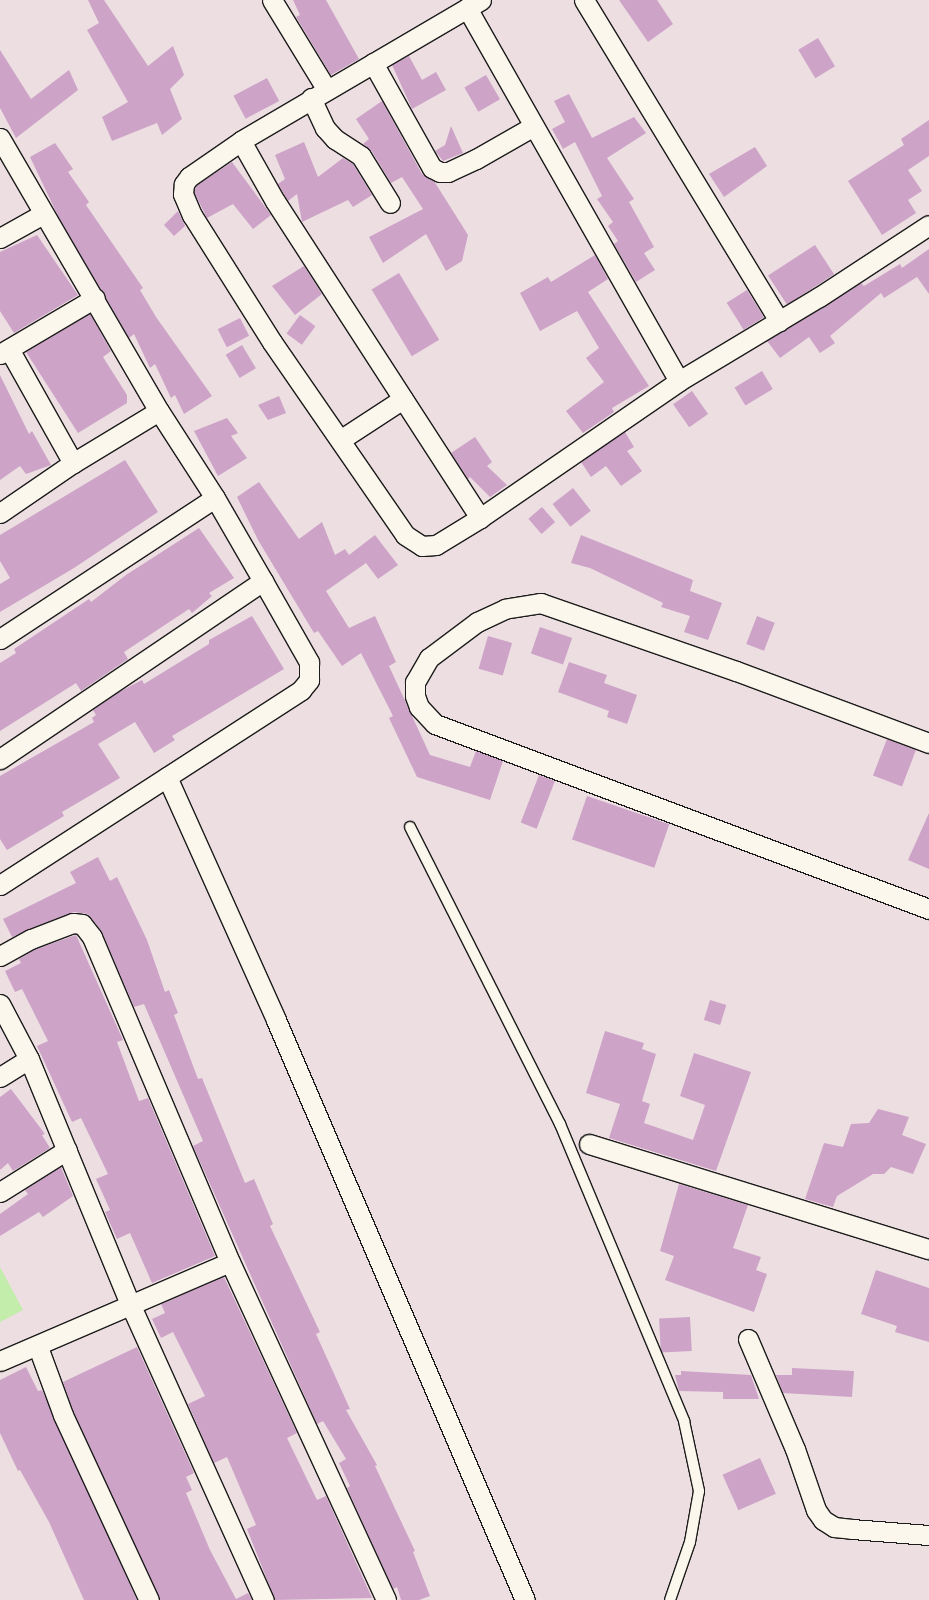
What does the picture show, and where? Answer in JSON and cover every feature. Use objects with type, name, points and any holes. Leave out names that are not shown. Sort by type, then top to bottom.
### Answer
[{"type":"street","points":[[272,0],[319,94],[325,128],[335,139],[361,156],[390,203]]},
{"type":"street","points":[[584,0],[780,321]]},
{"type":"street","points":[[679,381],[532,127],[474,4],[241,141],[189,177],[183,194],[192,215],[272,342],[405,535],[422,546],[436,546],[480,518],[679,381],[780,321],[929,225]]},
{"type":"street","points":[[373,63],[432,168],[440,172],[448,172],[476,159],[532,127]]},
{"type":"street","points":[[0,138],[43,214],[95,298],[159,411],[216,498],[309,662],[309,680],[301,690],[0,885]]},
{"type":"street","points":[[241,141],[276,201],[480,518]]},
{"type":"street","points":[[0,238],[43,214]]},
{"type":"street","points":[[73,463],[4,351],[95,298]]},
{"type":"street","points":[[340,440],[403,398]]},
{"type":"street","points":[[0,513],[73,463],[159,411]]},
{"type":"street","points":[[0,639],[216,498]]},
{"type":"street","points":[[0,759],[263,581]]},
{"type":"street","points":[[929,743],[736,671],[541,603],[505,609],[477,622],[429,658],[416,682],[415,696],[419,707],[435,724],[929,909]]},
{"type":"street","points":[[167,778],[276,1020],[525,1600]]},
{"type":"street","points":[[0,956],[31,938],[73,923],[87,929],[106,964],[230,1262],[386,1600]]},
{"type":"street","points":[[0,1004],[29,1059],[131,1306],[264,1600]]},
{"type":"street","points":[[0,1078],[29,1059]]},
{"type":"street","points":[[589,1144],[929,1249]]},
{"type":"street","points":[[0,1192],[67,1150]]},
{"type":"street","points":[[0,1361],[38,1347],[230,1262]]},
{"type":"street","points":[[748,1339],[795,1449],[816,1510],[823,1520],[834,1527],[929,1535]]},
{"type":"street","points":[[38,1347],[63,1415],[148,1600]]},
{"type":"lane","points":[[410,827],[560,1124],[684,1421],[699,1491],[690,1542],[670,1600]]},
{"type":"green space","points":[[0,1267],[23,1310],[0,1322]]},
{"type":"building","points":[[88,0],[104,0],[148,66],[173,46],[184,75],[170,89],[182,119],[162,135],[157,123],[112,141],[102,117],[128,102],[87,30],[99,23]]},
{"type":"building","points":[[293,0],[326,0],[359,59],[331,75],[296,17],[300,15]]},
{"type":"building","points":[[619,0],[657,0],[673,24],[648,42]]},
{"type":"building","points":[[818,38],[835,66],[815,78],[798,50]]},
{"type":"building","points":[[0,50],[31,99],[69,70],[78,90],[16,138],[0,108]]},
{"type":"building","points":[[409,56],[422,80],[436,72],[446,90],[412,109],[392,65]]},
{"type":"building","points":[[486,75],[500,99],[478,112],[464,88]]},
{"type":"building","points":[[267,78],[279,101],[246,119],[233,96]]},
{"type":"building","points":[[569,94],[592,138],[634,117],[646,133],[607,158],[634,199],[629,202],[654,247],[644,253],[655,270],[636,282],[614,244],[618,241],[608,226],[613,222],[597,199],[602,196],[575,142],[563,149],[552,129],[565,122],[554,101]]},
{"type":"building","points":[[382,101],[422,174],[434,181],[468,235],[462,261],[446,271],[426,234],[383,263],[369,237],[423,209],[402,177],[391,183],[371,150],[363,144],[369,139],[356,119]]},
{"type":"building","points":[[929,120],[929,156],[908,170],[922,191],[908,200],[916,213],[882,235],[848,181],[904,145],[901,139]]},
{"type":"building","points":[[451,126],[463,153],[443,161],[435,151],[445,145]]},
{"type":"building","points":[[304,142],[318,177],[343,158],[353,164],[372,195],[353,207],[348,200],[302,222],[297,194],[288,201],[278,184],[285,179],[275,155]]},
{"type":"building","points":[[55,143],[73,169],[68,172],[89,202],[86,205],[143,288],[140,290],[156,317],[212,396],[184,414],[175,395],[171,398],[155,364],[150,368],[134,334],[129,338],[58,216],[30,157]]},
{"type":"building","points":[[755,147],[767,166],[724,197],[709,174]]},
{"type":"building","points":[[232,162],[271,215],[253,229],[233,204],[207,218],[194,192],[197,185]]},
{"type":"building","points":[[178,211],[185,226],[174,236],[164,225]]},
{"type":"building","points":[[37,235],[78,295],[14,333],[0,311],[0,252]]},
{"type":"building","points":[[815,245],[834,274],[787,305],[768,275]]},
{"type":"building","points":[[929,249],[929,294],[917,277],[884,298],[881,293],[830,336],[835,343],[820,353],[809,337],[780,358],[767,341],[861,283],[864,286],[900,264],[902,268]]},
{"type":"building","points":[[595,255],[608,279],[588,292],[649,386],[612,408],[614,412],[583,433],[566,411],[604,382],[586,358],[599,348],[577,311],[540,331],[520,293],[548,277],[551,282]]},
{"type":"building","points":[[304,266],[322,294],[295,315],[272,286]]},
{"type":"building","points":[[399,273],[439,340],[412,356],[372,289]]},
{"type":"building","points":[[747,290],[764,317],[744,330],[727,303]]},
{"type":"building","points":[[90,314],[111,351],[103,357],[127,395],[127,403],[78,433],[26,352]]},
{"type":"building","points":[[300,315],[315,326],[302,345],[286,334]]},
{"type":"building","points":[[240,318],[249,336],[227,347],[218,329]]},
{"type":"building","points":[[242,345],[256,368],[240,378],[226,355]]},
{"type":"building","points":[[762,371],[773,389],[745,405],[735,387]]},
{"type":"building","points":[[0,375],[29,434],[32,431],[51,465],[26,474],[20,466],[0,480]]},
{"type":"building","points":[[692,391],[708,414],[689,427],[673,404]]},
{"type":"building","points":[[279,396],[286,413],[268,420],[258,405]]},
{"type":"building","points":[[227,418],[238,433],[231,436],[247,458],[218,476],[194,431]]},
{"type":"building","points":[[625,432],[634,447],[627,451],[642,471],[621,486],[606,466],[591,477],[581,462]]},
{"type":"building","points":[[475,437],[492,462],[487,466],[507,485],[490,497],[470,477],[468,479],[451,453]]},
{"type":"building","points":[[125,460],[158,512],[74,568],[0,612],[0,584],[10,578],[0,561],[0,535]]},
{"type":"building","points":[[259,482],[299,539],[322,522],[335,555],[345,549],[349,555],[375,535],[398,565],[378,579],[366,563],[326,591],[349,628],[375,616],[396,662],[389,666],[430,755],[470,767],[476,751],[503,761],[490,800],[417,777],[389,718],[393,716],[361,653],[342,666],[318,631],[314,633],[258,540],[237,497]]},
{"type":"building","points":[[573,488],[591,511],[570,527],[553,504]]},
{"type":"building","points":[[542,507],[555,522],[542,534],[528,519]]},
{"type":"building","points":[[199,528],[234,578],[209,593],[212,596],[192,613],[189,609],[124,652],[128,659],[81,691],[76,683],[0,731],[0,663],[16,653],[14,649],[89,599],[91,602],[126,575]]},
{"type":"building","points":[[581,535],[693,580],[690,591],[722,603],[708,640],[684,632],[690,616],[661,607],[663,603],[590,568],[571,563]]},
{"type":"building","points":[[252,616],[284,669],[172,736],[175,740],[154,753],[135,722],[98,744],[120,778],[62,812],[64,816],[7,850],[0,839],[0,776],[94,722],[92,718],[96,715],[93,710],[119,692],[142,680],[144,684],[209,644],[209,640]]},
{"type":"building","points":[[757,616],[775,623],[764,651],[746,644]]},
{"type":"building","points":[[540,627],[572,638],[563,665],[531,653]]},
{"type":"building","points":[[488,636],[512,643],[503,676],[479,669]]},
{"type":"building","points":[[569,662],[607,675],[604,683],[637,695],[627,724],[607,717],[609,711],[558,692]]},
{"type":"building","points":[[887,739],[916,750],[902,787],[873,775]]},
{"type":"building","points":[[539,775],[555,781],[537,829],[521,823]]},
{"type":"building","points":[[587,796],[669,824],[654,868],[572,839]]},
{"type":"building","points":[[929,813],[929,869],[908,860]]},
{"type":"building","points":[[98,857],[110,881],[117,877],[147,940],[165,992],[169,990],[178,1013],[174,1015],[198,1079],[202,1078],[245,1183],[254,1179],[273,1224],[270,1226],[320,1332],[316,1334],[350,1409],[346,1410],[377,1465],[375,1466],[415,1551],[413,1552],[430,1596],[419,1600],[401,1600],[397,1587],[393,1589],[347,1488],[350,1486],[339,1463],[346,1459],[323,1421],[317,1424],[193,1146],[203,1141],[144,1004],[134,1007],[101,930],[88,914],[74,912],[12,937],[3,919],[76,883],[70,872]]},
{"type":"building","points":[[76,935],[123,1040],[117,1042],[139,1101],[148,1098],[215,1256],[152,1283],[130,1233],[117,1239],[105,1212],[110,1210],[96,1179],[108,1174],[81,1118],[72,1122],[37,1046],[48,1041],[22,989],[15,992],[5,971],[21,963],[19,959],[36,949]]},
{"type":"building","points":[[710,1000],[726,1005],[720,1025],[704,1020]]},
{"type":"building","points":[[605,1031],[644,1043],[642,1049],[656,1054],[642,1101],[650,1104],[644,1123],[693,1140],[705,1105],[680,1096],[694,1053],[751,1072],[716,1171],[609,1138],[620,1104],[586,1093]]},
{"type":"building","points":[[11,1089],[45,1134],[42,1135],[50,1148],[13,1171],[8,1163],[0,1170],[0,1097]]},
{"type":"building","points":[[878,1109],[909,1117],[902,1135],[926,1144],[913,1174],[891,1167],[884,1174],[873,1174],[837,1196],[833,1207],[805,1199],[824,1143],[843,1147],[851,1124],[869,1123]]},
{"type":"building","points":[[61,1167],[73,1196],[43,1217],[39,1212],[0,1236],[0,1214],[28,1194],[25,1190]]},
{"type":"building","points":[[679,1184],[748,1205],[733,1248],[761,1257],[756,1270],[767,1274],[754,1312],[665,1280],[674,1256],[660,1251]]},
{"type":"building","points":[[876,1270],[929,1288],[929,1342],[895,1332],[897,1326],[861,1314]]},
{"type":"building","points":[[224,1277],[297,1433],[287,1438],[317,1500],[326,1496],[372,1598],[275,1600],[247,1529],[256,1525],[227,1457],[214,1463],[188,1404],[205,1396],[173,1332],[161,1338],[152,1319],[165,1313],[161,1304]]},
{"type":"building","points":[[690,1317],[692,1351],[661,1353],[659,1319]]},
{"type":"building","points":[[137,1347],[194,1473],[186,1477],[192,1490],[186,1493],[210,1550],[236,1599],[248,1593],[252,1600],[160,1600],[73,1411],[63,1382]]},
{"type":"building","points":[[26,1367],[38,1391],[42,1390],[137,1600],[84,1600],[49,1522],[20,1470],[18,1471],[0,1433],[0,1380]]},
{"type":"building","points":[[792,1368],[854,1371],[852,1397],[783,1393],[776,1375],[792,1375]]},
{"type":"building","points":[[681,1371],[751,1375],[759,1399],[723,1399],[723,1392],[679,1391],[675,1375],[681,1375]]},
{"type":"building","points":[[760,1458],[776,1494],[738,1510],[723,1475]]}]
